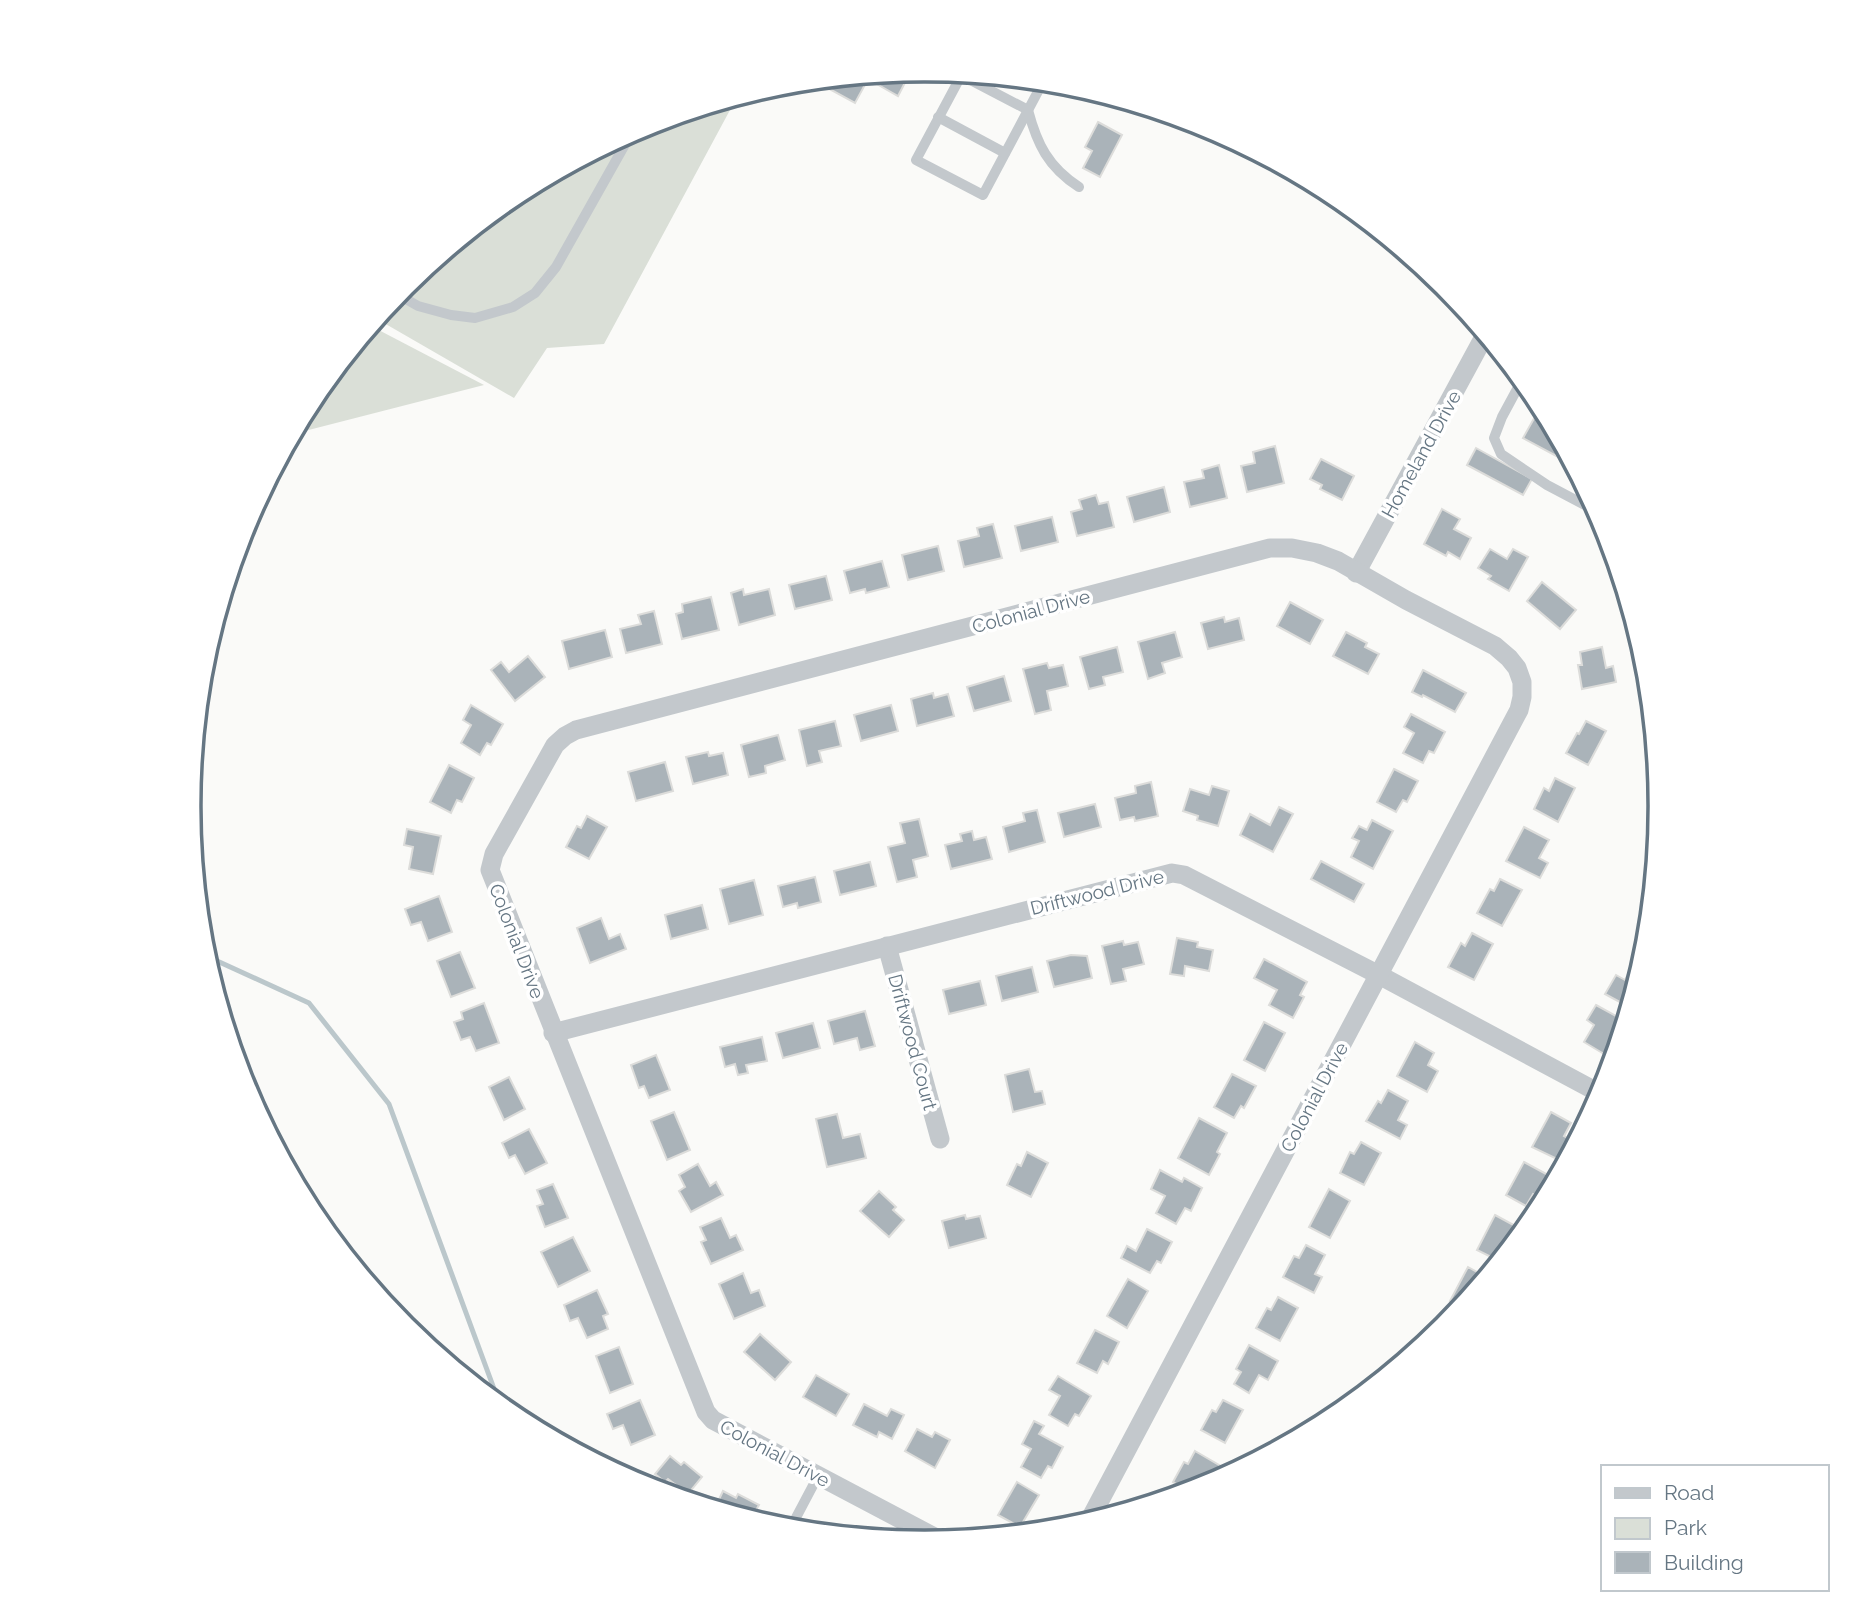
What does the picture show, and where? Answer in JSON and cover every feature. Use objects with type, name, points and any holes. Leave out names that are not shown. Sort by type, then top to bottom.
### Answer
[{"type":"street","name":"Homeland Drive","points":[[1356,573],[1481,343]]},
{"type":"street","name":"Colonial Drive","points":[[921,1530],[713,1420],[706,1412],[489,870],[494,854],[555,745],[576,730],[1270,548],[1292,548],[1317,553],[1338,561],[1495,646],[1517,668],[1522,682],[1519,710],[1095,1509]]},
{"type":"street","name":"Driftwood Drive","points":[[553,1033],[1172,873],[1184,875],[1379,975],[1591,1088]]},
{"type":"street","name":"Driftwood Court","points":[[887,946],[940,1139]]},
{"type":"lane","points":[[957,83],[916,160],[982,195],[1038,91]]},
{"type":"lane","points":[[982,85],[1028,110],[1042,150],[1064,178],[1079,187]]},
{"type":"lane","points":[[938,117],[1005,153]]},
{"type":"lane","points":[[407,300],[451,315],[475,318],[513,307],[535,293],[556,267],[623,148]]},
{"type":"lane","points":[[1516,390],[1494,438],[1501,454],[1547,485],[1582,503]]},
{"type":"lane","points":[[796,1518],[818,1476]]},
{"type":"green space","points":[[731,109],[604,344],[547,348],[514,398],[385,324],[447,262],[522,204],[604,157],[648,137]]},
{"type":"green space","points":[[379,330],[484,385],[306,431],[350,365]]},
{"type":"building","points":[[905,83],[898,96],[877,84]]},
{"type":"building","points":[[865,85],[855,103],[828,88]]},
{"type":"building","points":[[1098,122],[1122,135],[1100,177],[1083,168],[1092,151],[1085,147]]},
{"type":"building","points":[[1534,418],[1558,457],[1523,438]]},
{"type":"building","points":[[1275,446],[1284,483],[1247,492],[1241,466],[1255,463],[1253,452]]},
{"type":"building","points":[[1476,448],[1532,479],[1523,495],[1467,465]]},
{"type":"building","points":[[1321,459],[1354,476],[1342,500],[1320,489],[1322,485],[1310,479]]},
{"type":"building","points":[[1219,465],[1227,498],[1190,507],[1184,482],[1204,478],[1202,470]]},
{"type":"building","points":[[1164,487],[1170,512],[1134,522],[1127,497]]},
{"type":"building","points":[[1096,495],[1099,504],[1108,502],[1114,527],[1077,536],[1071,512],[1082,509],[1079,500]]},
{"type":"building","points":[[1442,509],[1460,519],[1454,529],[1471,538],[1460,559],[1448,552],[1446,556],[1424,544]]},
{"type":"building","points":[[1052,517],[1058,542],[1021,551],[1015,526]]},
{"type":"building","points":[[993,524],[1002,558],[964,567],[958,541],[979,536],[977,528]]},
{"type":"building","points":[[938,546],[944,571],[908,580],[902,555]]},
{"type":"building","points":[[1490,549],[1507,559],[1513,549],[1528,557],[1509,591],[1488,579],[1491,576],[1478,568]]},
{"type":"building","points":[[882,561],[889,587],[866,593],[865,589],[850,593],[844,571]]},
{"type":"building","points":[[826,576],[832,600],[795,609],[789,585]]},
{"type":"building","points":[[1542,582],[1576,610],[1560,629],[1527,601]]},
{"type":"building","points":[[743,589],[744,595],[769,589],[775,615],[739,625],[731,593]]},
{"type":"building","points":[[711,597],[719,630],[682,639],[676,614],[683,612],[682,604]]},
{"type":"building","points":[[1290,602],[1323,620],[1310,644],[1277,626]]},
{"type":"building","points":[[654,611],[662,644],[626,653],[620,629],[641,624],[638,615]]},
{"type":"building","points":[[1224,617],[1225,622],[1239,618],[1244,640],[1208,649],[1201,623]]},
{"type":"building","points":[[605,630],[612,657],[569,669],[562,641]]},
{"type":"building","points":[[1175,632],[1182,657],[1162,663],[1165,673],[1148,679],[1138,642]]},
{"type":"building","points":[[1346,632],[1367,643],[1365,647],[1379,654],[1368,674],[1333,656]]},
{"type":"building","points":[[1117,647],[1123,672],[1103,677],[1105,685],[1089,689],[1080,657]]},
{"type":"building","points":[[1602,647],[1606,668],[1613,666],[1616,682],[1582,689],[1578,665],[1582,665],[1580,652]]},
{"type":"building","points":[[528,656],[545,677],[515,701],[491,670],[501,662],[509,672]]},
{"type":"building","points":[[1047,663],[1049,668],[1063,665],[1068,686],[1047,691],[1051,710],[1035,714],[1023,669]]},
{"type":"building","points":[[1423,670],[1466,693],[1455,712],[1412,692]]},
{"type":"building","points":[[1004,676],[1011,701],[974,711],[967,687]]},
{"type":"building","points":[[933,693],[934,698],[948,694],[954,716],[917,726],[911,699]]},
{"type":"building","points":[[471,705],[503,724],[491,745],[487,743],[480,755],[461,743],[471,725],[463,720]]},
{"type":"building","points":[[891,705],[898,731],[861,741],[854,715]]},
{"type":"building","points":[[1411,714],[1445,732],[1434,753],[1429,751],[1423,763],[1403,753],[1414,733],[1404,727]]},
{"type":"building","points":[[835,721],[841,746],[819,751],[822,762],[807,766],[799,730]]},
{"type":"building","points":[[1586,721],[1606,731],[1588,765],[1566,753]]},
{"type":"building","points":[[778,735],[785,760],[765,766],[766,773],[749,777],[741,745]]},
{"type":"building","points":[[708,752],[709,756],[723,753],[728,775],[693,784],[686,757]]},
{"type":"building","points":[[665,762],[673,791],[636,801],[628,772]]},
{"type":"building","points":[[449,765],[474,778],[462,802],[457,800],[451,813],[430,802]]},
{"type":"building","points":[[1394,769],[1418,781],[1407,802],[1403,800],[1396,812],[1377,802]]},
{"type":"building","points":[[1555,778],[1575,788],[1558,822],[1534,809],[1544,788],[1549,791]]},
{"type":"building","points":[[1151,782],[1158,816],[1135,821],[1134,817],[1120,820],[1115,798],[1136,793],[1135,786]]},
{"type":"building","points":[[1212,786],[1229,791],[1218,826],[1197,820],[1198,816],[1183,811],[1190,789],[1209,795]]},
{"type":"building","points":[[1095,804],[1101,827],[1064,837],[1058,813]]},
{"type":"building","points":[[1279,807],[1293,814],[1273,852],[1240,835],[1250,814],[1270,825]]},
{"type":"building","points":[[1037,810],[1045,842],[1009,852],[1003,827],[1025,821],[1023,813]]},
{"type":"building","points":[[587,816],[607,827],[589,859],[566,847],[577,826],[581,828]]},
{"type":"building","points":[[919,819],[928,856],[913,860],[917,877],[897,882],[888,847],[905,843],[900,823]]},
{"type":"building","points":[[1372,820],[1393,831],[1373,869],[1351,857],[1359,841],[1352,838],[1359,826],[1367,830]]},
{"type":"building","points":[[1524,827],[1549,840],[1539,858],[1548,863],[1540,878],[1506,861]]},
{"type":"building","points":[[407,829],[441,836],[433,874],[409,869],[413,847],[404,845]]},
{"type":"building","points":[[972,831],[974,840],[986,837],[992,859],[951,869],[945,845],[962,841],[960,834]]},
{"type":"building","points":[[1321,861],[1364,884],[1354,902],[1311,879]]},
{"type":"building","points":[[870,862],[876,886],[840,895],[834,871]]},
{"type":"building","points":[[815,877],[821,902],[798,908],[797,903],[783,907],[778,886]]},
{"type":"building","points":[[1500,879],[1522,890],[1502,926],[1477,913],[1490,889],[1494,891]]},
{"type":"building","points":[[754,880],[763,915],[729,924],[720,889]]},
{"type":"building","points":[[439,896],[452,932],[428,941],[421,922],[411,925],[405,909]]},
{"type":"building","points":[[702,905],[708,929],[671,939],[665,915]]},
{"type":"building","points":[[601,918],[609,939],[620,934],[626,949],[590,963],[577,928]]},
{"type":"building","points":[[1472,933],[1493,944],[1474,980],[1448,967],[1461,943],[1465,946]]},
{"type":"building","points":[[1177,938],[1198,942],[1197,947],[1213,950],[1209,971],[1185,966],[1184,976],[1170,974]]},
{"type":"building","points":[[1123,941],[1124,945],[1138,942],[1144,964],[1123,969],[1126,981],[1111,984],[1102,946]]},
{"type":"building","points":[[460,952],[475,988],[451,997],[437,961]]},
{"type":"building","points":[[1071,955],[1087,956],[1092,978],[1054,987],[1047,961]]},
{"type":"building","points":[[1264,959],[1307,982],[1300,995],[1304,997],[1293,1018],[1269,1005],[1277,990],[1254,978]]},
{"type":"building","points":[[1032,967],[1038,992],[1002,1001],[996,976]]},
{"type":"building","points":[[1628,974],[1621,1003],[1605,994],[1616,975],[1625,980]]},
{"type":"building","points":[[980,981],[986,1005],[949,1014],[943,990]]},
{"type":"building","points":[[484,1003],[499,1043],[476,1051],[470,1037],[461,1040],[454,1022],[463,1019],[461,1012]]},
{"type":"building","points":[[1596,1005],[1617,1017],[1604,1054],[1584,1042],[1594,1025],[1587,1020]]},
{"type":"building","points":[[865,1011],[875,1046],[860,1050],[857,1038],[834,1044],[828,1021]]},
{"type":"building","points":[[1264,1022],[1285,1033],[1265,1071],[1244,1060]]},
{"type":"building","points":[[813,1023],[820,1048],[783,1058],[776,1033]]},
{"type":"building","points":[[762,1037],[767,1061],[746,1065],[748,1073],[738,1075],[735,1064],[725,1067],[720,1047]]},
{"type":"building","points":[[1415,1042],[1434,1053],[1428,1065],[1438,1071],[1427,1092],[1397,1076]]},
{"type":"building","points":[[656,1055],[670,1090],[649,1098],[644,1086],[639,1088],[631,1065]]},
{"type":"building","points":[[1029,1069],[1035,1092],[1042,1091],[1045,1104],[1013,1112],[1005,1075]]},
{"type":"building","points":[[1232,1074],[1256,1086],[1244,1108],[1241,1106],[1234,1118],[1214,1107]]},
{"type":"building","points":[[509,1077],[525,1109],[504,1120],[489,1087]]},
{"type":"building","points":[[1388,1090],[1408,1101],[1398,1120],[1407,1125],[1400,1139],[1366,1121]]},
{"type":"building","points":[[674,1112],[690,1150],[667,1160],[651,1121]]},
{"type":"building","points":[[1551,1112],[1571,1123],[1564,1136],[1568,1138],[1556,1159],[1532,1147]]},
{"type":"building","points":[[837,1114],[843,1138],[860,1134],[866,1158],[827,1167],[816,1119]]},
{"type":"building","points":[[1199,1118],[1227,1133],[1209,1175],[1178,1158]]},
{"type":"building","points":[[529,1129],[547,1163],[525,1174],[515,1155],[509,1158],[502,1143]]},
{"type":"building","points":[[1361,1142],[1381,1153],[1364,1185],[1340,1173],[1350,1152],[1354,1154]]},
{"type":"building","points":[[1027,1152],[1048,1163],[1031,1197],[1007,1185],[1017,1164],[1021,1166]]},
{"type":"building","points":[[1524,1162],[1547,1174],[1526,1206],[1506,1195]]},
{"type":"building","points":[[698,1164],[710,1186],[716,1182],[723,1195],[691,1212],[679,1191],[685,1187],[679,1175]]},
{"type":"building","points":[[1160,1170],[1182,1182],[1184,1178],[1202,1188],[1191,1211],[1185,1208],[1176,1224],[1156,1213],[1165,1196],[1151,1189]]},
{"type":"building","points":[[553,1184],[568,1218],[545,1227],[537,1206],[543,1204],[537,1190]]},
{"type":"building","points":[[1329,1189],[1350,1201],[1330,1238],[1309,1227]]},
{"type":"building","points":[[879,1191],[896,1207],[893,1210],[904,1220],[889,1237],[860,1211]]},
{"type":"building","points":[[965,1215],[966,1219],[980,1216],[986,1238],[949,1248],[942,1221]]},
{"type":"building","points":[[1495,1215],[1514,1225],[1491,1257],[1477,1250]]},
{"type":"building","points":[[721,1218],[730,1238],[736,1235],[743,1250],[711,1264],[701,1242],[706,1240],[700,1227]]},
{"type":"building","points":[[1147,1229],[1172,1242],[1161,1263],[1157,1261],[1150,1273],[1121,1258],[1127,1246],[1136,1251]]},
{"type":"building","points":[[573,1237],[590,1271],[558,1287],[541,1252]]},
{"type":"building","points":[[1306,1245],[1325,1255],[1315,1274],[1322,1277],[1314,1293],[1283,1277],[1294,1256],[1299,1258]]},
{"type":"building","points":[[1468,1267],[1478,1272],[1451,1302]]},
{"type":"building","points":[[743,1273],[751,1293],[759,1290],[765,1306],[734,1319],[719,1284]]},
{"type":"building","points":[[1128,1279],[1148,1291],[1127,1328],[1107,1316]]},
{"type":"building","points":[[597,1290],[608,1314],[603,1316],[608,1329],[587,1338],[578,1318],[570,1321],[564,1305]]},
{"type":"building","points":[[1278,1297],[1298,1308],[1280,1341],[1256,1328],[1267,1308],[1271,1310]]},
{"type":"building","points":[[1095,1330],[1119,1342],[1108,1364],[1103,1361],[1097,1373],[1077,1363]]},
{"type":"building","points":[[760,1334],[791,1362],[775,1380],[744,1352]]},
{"type":"building","points":[[1249,1345],[1278,1361],[1268,1380],[1259,1375],[1249,1393],[1234,1384],[1241,1372],[1236,1369]]},
{"type":"building","points":[[619,1347],[633,1384],[610,1393],[596,1356]]},
{"type":"building","points":[[816,1375],[849,1394],[836,1416],[803,1397]]},
{"type":"building","points":[[1058,1376],[1091,1396],[1079,1416],[1075,1414],[1068,1426],[1049,1415],[1060,1396],[1049,1390]]},
{"type":"building","points":[[640,1400],[655,1435],[631,1445],[623,1425],[613,1429],[607,1414]]},
{"type":"building","points":[[1223,1400],[1243,1410],[1225,1443],[1201,1430],[1212,1410],[1216,1412]]},
{"type":"building","points":[[864,1404],[887,1416],[891,1409],[904,1415],[892,1439],[879,1432],[877,1437],[853,1425]]},
{"type":"building","points":[[1034,1421],[1044,1426],[1039,1434],[1063,1447],[1052,1468],[1048,1466],[1041,1478],[1021,1467],[1031,1449],[1022,1444]]},
{"type":"building","points":[[917,1429],[932,1437],[935,1432],[950,1440],[935,1468],[905,1451]]},
{"type":"building","points":[[1195,1451],[1221,1466],[1176,1484],[1173,1482],[1184,1462],[1188,1464]]},
{"type":"building","points":[[670,1456],[681,1465],[684,1462],[702,1477],[691,1491],[668,1479],[663,1480],[655,1474]]},
{"type":"building","points":[[1017,1482],[1039,1495],[1022,1523],[1015,1524],[998,1515]]},
{"type":"building","points":[[723,1491],[736,1498],[738,1494],[759,1505],[756,1510],[719,1499]]},
{"type":"waterway","points":[[218,961],[309,1003],[389,1104],[493,1387]]}]
